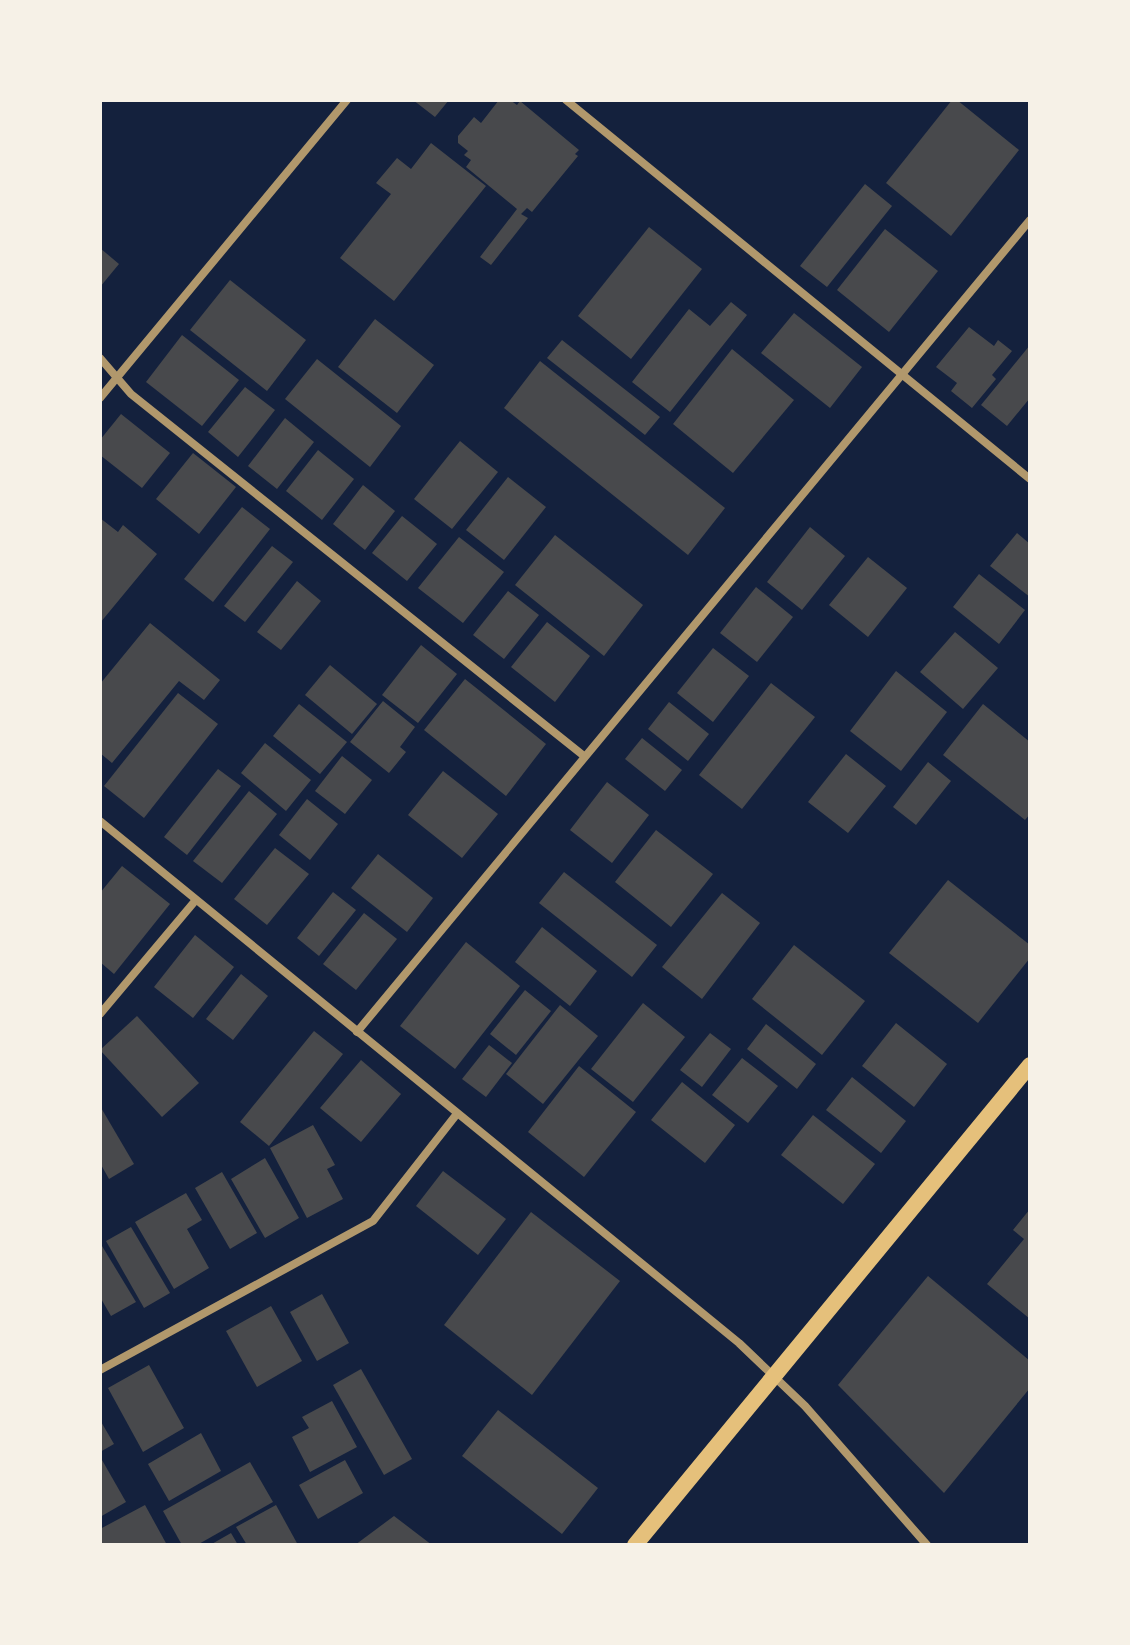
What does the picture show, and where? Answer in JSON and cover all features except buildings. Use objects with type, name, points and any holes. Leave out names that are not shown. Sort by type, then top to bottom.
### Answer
[{"type":"main road","points":[[635,1545],[1030,1065]]},
{"type":"street","points":[[100,398],[347,100]]},
{"type":"street","points":[[566,100],[1030,479]]},
{"type":"street","points":[[357,1032],[584,756],[904,376],[1030,220]]},
{"type":"street","points":[[100,358],[131,394],[584,756]]},
{"type":"street","points":[[100,821],[456,1115],[739,1343],[805,1406],[927,1545]]},
{"type":"street","points":[[100,1014],[195,901]]},
{"type":"street","points":[[100,1370],[373,1221],[456,1115]]}]
